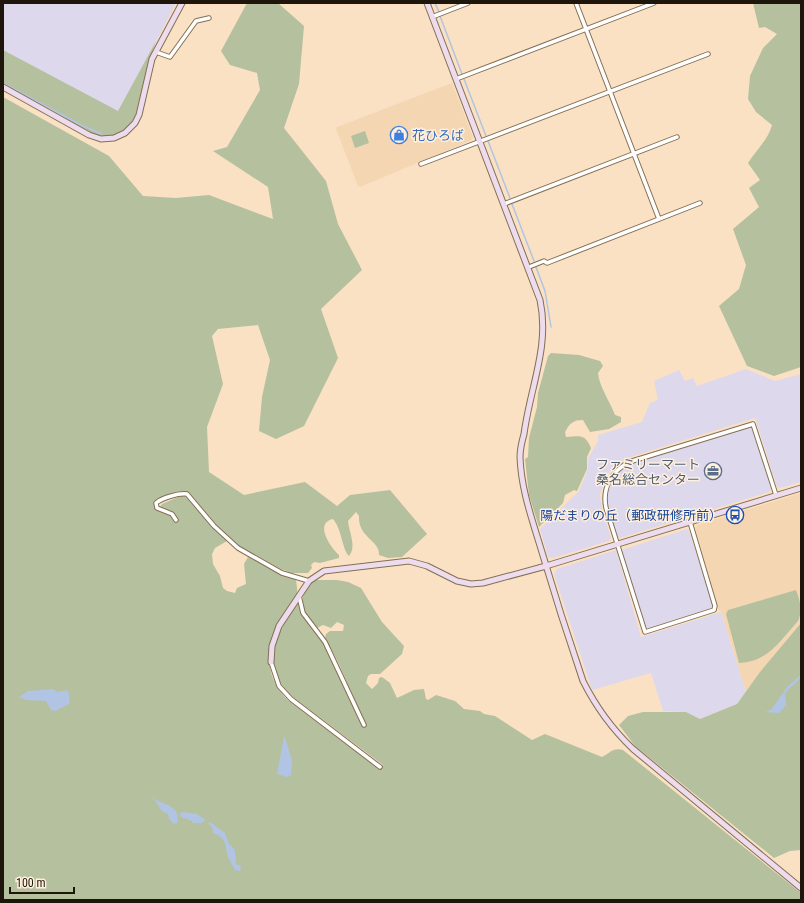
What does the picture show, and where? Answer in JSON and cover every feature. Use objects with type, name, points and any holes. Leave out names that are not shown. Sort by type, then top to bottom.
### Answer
[{"type":"street","points":[[3,87],[89,135],[101,139],[114,138],[125,133],[139,115],[152,60],[182,3]]},
{"type":"street","points":[[427,3],[537,287],[543,315],[543,345],[526,418],[520,456],[525,497],[583,681],[593,700],[614,730],[633,749],[801,888]]},
{"type":"street","points":[[432,17],[468,3]]},
{"type":"street","points":[[576,3],[660,219]]},
{"type":"street","points":[[456,79],[654,3]]},
{"type":"street","points":[[156,52],[170,57],[196,21],[209,18]]},
{"type":"street","points":[[421,164],[708,54]]},
{"type":"street","points":[[504,204],[677,138]]},
{"type":"street","points":[[529,267],[544,261],[547,263],[700,203]]},
{"type":"street","points":[[690,522],[715,606],[714,610],[645,632],[606,508],[606,488],[613,473],[623,465],[635,460],[753,424],[776,495]]},
{"type":"street","points":[[380,767],[291,699],[279,686],[271,662],[272,646],[275,636],[309,581],[319,573],[330,569],[402,561],[420,564],[452,579],[471,584],[493,581],[617,545],[801,488]]},
{"type":"street","points":[[176,520],[172,514],[157,508],[156,503],[159,500],[182,493],[187,494],[211,522],[238,548],[282,572],[309,581]]},
{"type":"street","points":[[299,596],[303,613],[325,642],[364,725]]},
{"type":"shaded area","points":[[3,3],[176,3],[150,54],[132,122],[123,131],[102,136],[90,133],[54,111],[3,84]]},
{"type":"shaded area","points":[[452,83],[473,137],[472,140],[360,187],[358,186],[336,129],[337,127]]},
{"type":"shaded area","points":[[746,369],[775,381],[801,374],[801,482],[780,488],[777,487],[755,418],[627,458],[620,462],[609,472],[600,495],[602,509],[611,538],[609,541],[553,558],[548,557],[540,529],[579,491],[588,469],[588,459],[598,441],[598,435],[642,422],[650,403],[658,400],[654,381],[679,370],[685,381],[693,378],[697,386]]},
{"type":"shaded area","points":[[750,427],[752,429],[771,489],[769,492],[620,538],[617,537],[607,501],[608,487],[619,471],[630,464]]},
{"type":"shaded area","points":[[801,493],[801,623],[760,672],[746,692],[721,611],[719,611],[695,528],[697,525]]},
{"type":"shaded area","points":[[687,529],[689,531],[713,605],[711,608],[649,628],[645,626],[622,551],[624,549]]},
{"type":"shaded area","points":[[616,550],[641,637],[721,612],[746,692],[737,704],[700,719],[686,712],[663,711],[651,673],[592,690],[554,574],[557,569]]},
{"type":"green space","points":[[247,3],[278,3],[304,26],[299,84],[284,128],[326,181],[338,224],[362,270],[321,309],[338,358],[304,426],[276,439],[259,431],[262,397],[270,360],[258,325],[218,329],[212,336],[223,384],[207,427],[209,472],[244,495],[305,482],[337,506],[350,495],[390,490],[427,534],[402,557],[388,558],[379,555],[376,546],[362,529],[359,516],[356,512],[348,521],[352,539],[352,548],[349,556],[333,519],[327,521],[324,530],[328,541],[339,555],[339,558],[320,563],[314,562],[308,573],[292,573],[281,569],[238,546],[214,524],[187,493],[156,502],[154,505],[159,508],[162,504],[185,494],[227,541],[215,548],[212,554],[213,564],[220,576],[223,588],[227,591],[235,593],[237,588],[246,584],[244,564],[248,557],[282,574],[296,579],[297,594],[277,625],[270,645],[269,655],[272,675],[276,684],[289,701],[379,769],[383,765],[289,694],[280,682],[275,670],[273,659],[278,636],[298,602],[302,614],[321,640],[330,656],[345,685],[363,726],[366,725],[338,662],[325,638],[326,634],[330,631],[343,631],[344,625],[337,622],[331,628],[323,625],[317,628],[304,610],[303,599],[305,593],[314,580],[337,580],[348,582],[361,588],[382,622],[404,646],[402,654],[380,674],[371,674],[368,676],[366,683],[372,689],[378,683],[379,678],[382,677],[390,683],[397,698],[414,690],[424,689],[426,699],[428,700],[436,695],[455,701],[464,709],[480,711],[484,714],[495,716],[532,740],[545,734],[602,757],[617,749],[623,750],[801,893],[801,900],[3,900],[3,97],[109,156],[143,196],[176,198],[209,195],[273,219],[268,187],[213,151],[227,147],[260,90],[257,73],[230,65],[221,51]]},
{"type":"green space","points":[[753,3],[801,3],[801,367],[774,376],[747,366],[719,306],[739,289],[746,265],[733,229],[759,207],[749,188],[760,180],[748,163],[765,140],[772,125],[756,112],[748,99],[750,76],[763,48],[777,34],[765,27],[759,28]]},
{"type":"green space","points":[[156,41],[135,117],[128,127],[116,134],[107,136],[89,132],[42,104],[3,84],[3,50],[118,111]]},
{"type":"green space","points":[[365,131],[369,143],[355,148],[351,136]]},
{"type":"green space","points":[[551,353],[579,355],[600,361],[603,366],[598,373],[602,389],[615,415],[621,417],[621,422],[609,429],[590,432],[583,420],[574,421],[569,426],[565,432],[566,437],[582,437],[589,443],[591,448],[587,457],[587,469],[577,491],[574,490],[565,495],[563,503],[539,527],[529,495],[525,459],[528,457],[529,438],[537,407],[538,393],[548,356]]},
{"type":"green space","points":[[796,590],[801,609],[798,621],[779,643],[766,655],[749,662],[739,663],[726,614],[728,610]]},
{"type":"green space","points":[[801,623],[801,850],[790,851],[774,858],[635,746],[619,725],[628,716],[643,712],[686,712],[700,719],[737,704],[760,672]]},
{"type":"water","points":[[801,675],[799,680],[785,693],[786,705],[779,713],[765,712],[771,710],[788,686]]},
{"type":"water","points":[[53,689],[57,692],[68,690],[70,701],[69,704],[55,711],[51,710],[46,701],[26,700],[19,697],[28,691]]},
{"type":"water","points":[[284,737],[292,761],[291,775],[287,777],[277,774]]},
{"type":"water","points":[[152,796],[176,811],[177,823],[174,824],[169,819],[168,814],[162,811]]},
{"type":"water","points":[[180,813],[197,814],[205,820],[202,823],[193,823],[192,821],[181,817]]},
{"type":"water","points":[[210,822],[225,833],[229,844],[235,850],[236,864],[241,866],[240,871],[235,870],[228,857],[225,843],[220,836],[213,833],[212,827],[208,823]]},
{"type":"waterway","points":[[435,3],[439,12]]},
{"type":"waterway","points":[[440,16],[462,74]]},
{"type":"waterway","points":[[464,79],[486,136]]},
{"type":"waterway","points":[[3,83],[81,125],[102,134]]},
{"type":"waterway","points":[[488,141],[510,198]]},
{"type":"waterway","points":[[512,204],[534,261]]},
{"type":"waterway","points":[[536,267],[545,291],[551,327]]},
{"type":"place","name":"花ひろば","points":[[399,135]]},
{"type":"place","name":"ファミリーマート 桑名総合センター","points":[[713,471]]},
{"type":"place","name":"陽だまりの丘（郵政研修所前）","points":[[735,515]]}]
